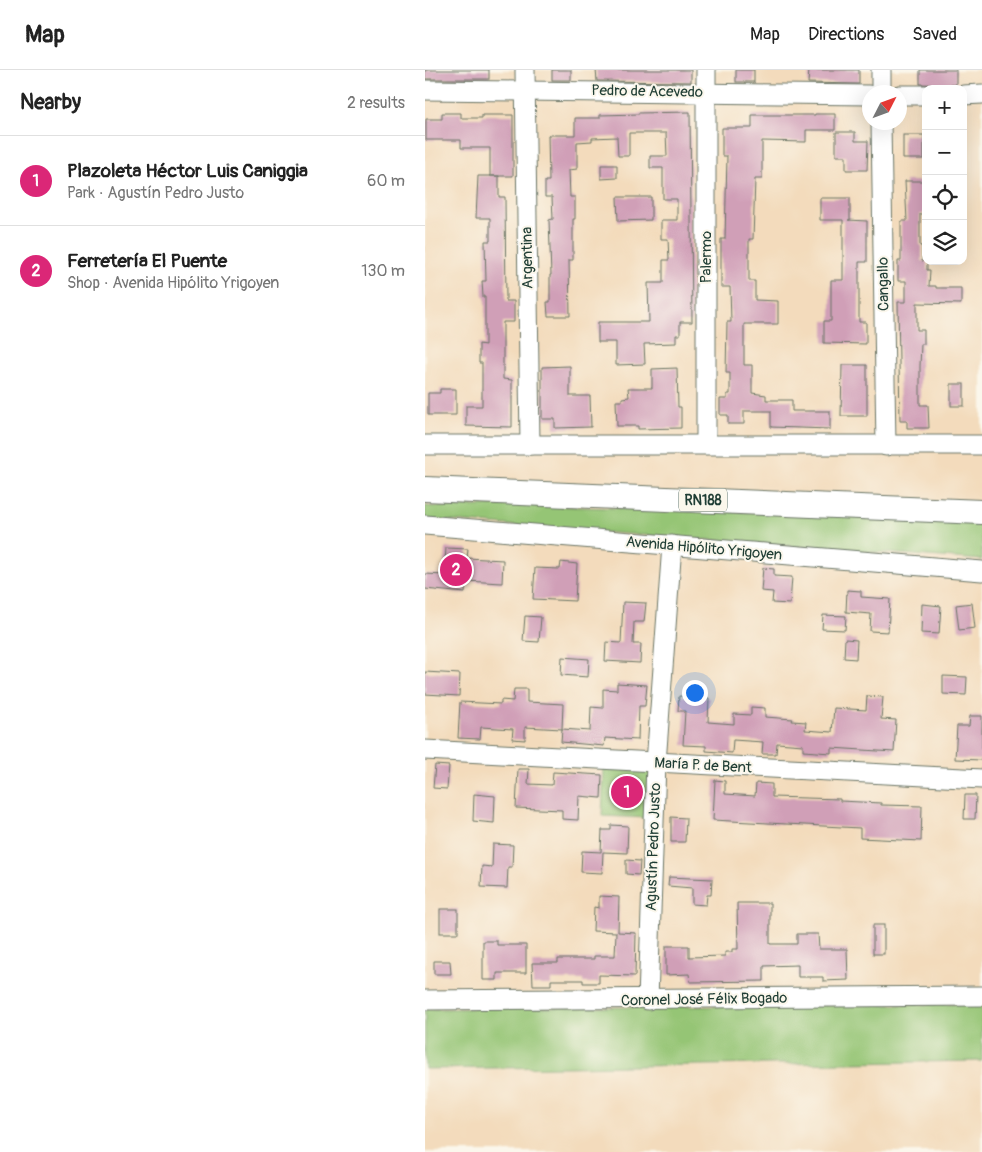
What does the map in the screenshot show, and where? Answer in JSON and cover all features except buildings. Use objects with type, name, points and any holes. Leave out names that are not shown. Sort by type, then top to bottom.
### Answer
[{"type":"main road","name":"RN188","points":[[425,489],[982,512]]},
{"type":"street","name":"Argentina","points":[[525,70],[530,445]]},
{"type":"street","name":"Palermo","points":[[706,70],[706,444]]},
{"type":"street","points":[[881,70],[881,85]]},
{"type":"street","name":"Pedro de Acevedo","points":[[425,90],[862,94]]},
{"type":"street","points":[[967,94],[982,94]]},
{"type":"street","points":[[907,95],[922,95]]},
{"type":"street","name":"Cangallo","points":[[881,130],[886,446]]},
{"type":"street","points":[[425,445],[706,444],[982,446]]},
{"type":"street","name":"Avenida Hipólito Yrigoyen","points":[[425,525],[982,571]]},
{"type":"street","name":"Agustín Pedro Justo","points":[[648,1000],[656,763],[672,545]]},
{"type":"street","name":"María P. de Bent","points":[[425,750],[982,779]]},
{"type":"street","name":"Coronel José Félix Bogado","points":[[425,1000],[648,1000],[982,996]]},
{"type":"green space","points":[[513,505],[982,519],[982,560],[425,519],[425,506]]},
{"type":"green space","points":[[604,767],[651,768],[649,818],[602,816]]},
{"type":"green space","points":[[982,1004],[982,1061],[425,1069],[425,1009]]},
{"type":"place","name":"Ferretería El Puente","points":[[456,570]]},
{"type":"place","name":"Plazoleta Héctor Luis Caniggia","points":[[627,792]]}]
